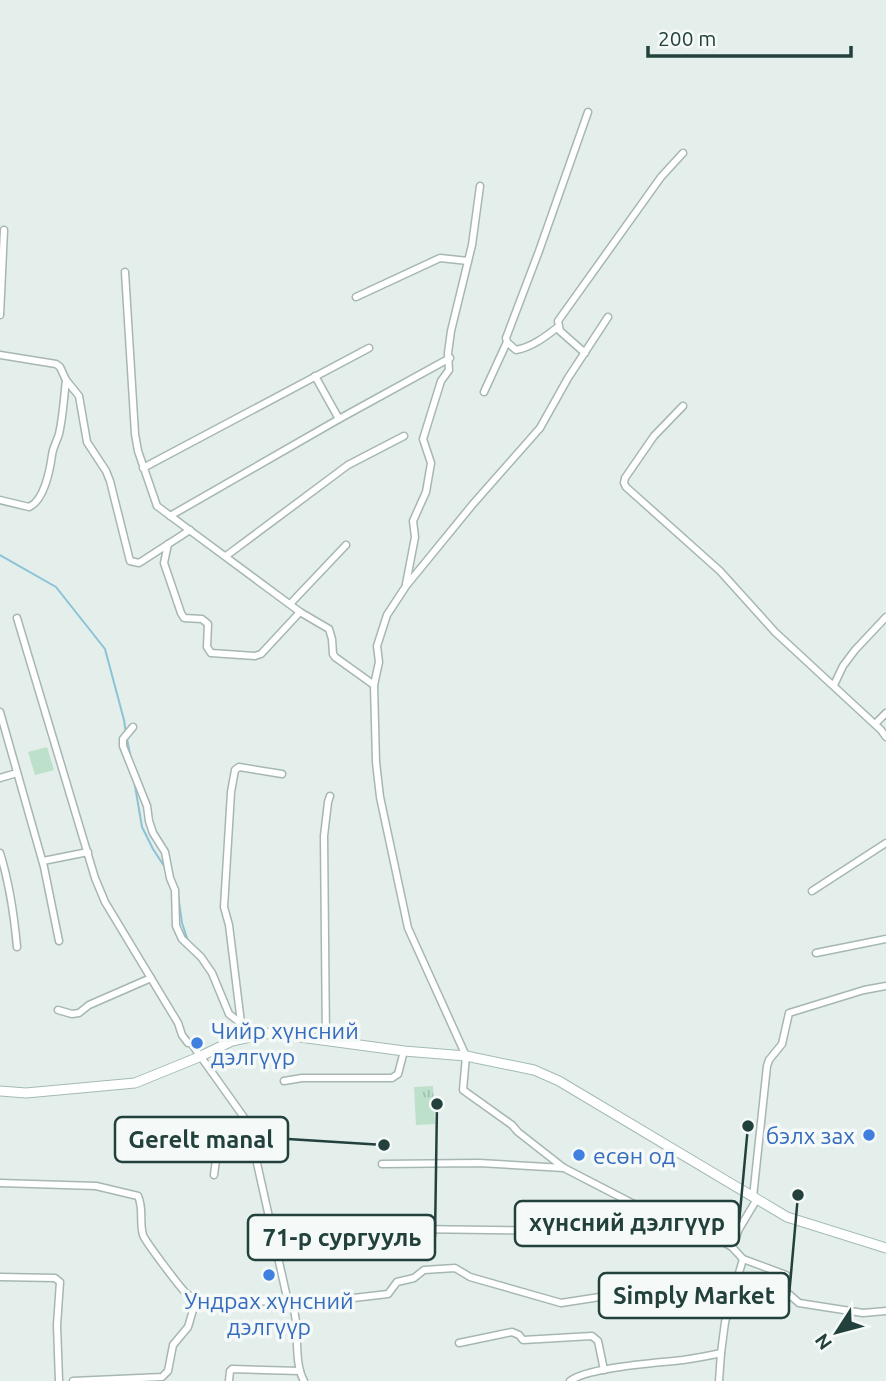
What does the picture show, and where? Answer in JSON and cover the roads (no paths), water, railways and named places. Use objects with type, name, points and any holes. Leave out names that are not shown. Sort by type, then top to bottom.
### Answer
[{"type":"main road","points":[[0,1091],[26,1093],[135,1083],[232,1041],[270,1033],[404,1051],[466,1056],[534,1070],[559,1081],[787,1217],[886,1248]]},
{"type":"street","points":[[484,392],[507,342],[506,338],[540,251],[588,112]]},
{"type":"street","points":[[585,353],[558,327],[558,321],[661,177],[683,153]]},
{"type":"street","points":[[406,586],[415,537],[413,521],[426,492],[431,463],[423,439],[441,381],[449,370],[451,331],[472,245],[480,186]]},
{"type":"street","points":[[0,315],[4,230]]},
{"type":"street","points":[[356,297],[440,258],[468,261]]},
{"type":"street","points":[[125,272],[135,434],[143,468],[157,506],[300,612],[328,629],[335,657],[374,684]]},
{"type":"street","points":[[608,317],[540,428],[473,504],[406,586],[387,615],[377,646],[379,662],[374,684],[376,762],[380,797],[408,928],[466,1056],[463,1090],[512,1125],[564,1168],[689,1233]]},
{"type":"street","points":[[507,342],[516,350],[525,348],[558,327]]},
{"type":"street","points":[[143,468],[369,348]]},
{"type":"street","points":[[0,355],[56,364],[79,396],[88,442],[110,481],[130,561],[139,563],[190,530]]},
{"type":"street","points":[[170,516],[450,358]]},
{"type":"street","points":[[315,376],[339,419]]},
{"type":"street","points":[[0,500],[29,507],[36,503],[51,468],[59,434],[66,380]]},
{"type":"street","points":[[682,406],[654,436],[625,478],[625,487],[720,572],[775,632],[886,737]]},
{"type":"street","points":[[226,556],[348,465],[404,436]]},
{"type":"street","points":[[168,544],[164,563],[181,613],[184,618],[202,619],[208,624],[207,647],[211,653],[261,654],[300,612]]},
{"type":"street","points":[[290,604],[345,545]]},
{"type":"street","points":[[834,685],[855,650],[886,617]]},
{"type":"street","points":[[17,618],[91,866],[105,902],[178,1023],[182,1035],[191,1043],[247,1124],[290,1303],[296,1315],[301,1378],[232,1369],[229,1381]]},
{"type":"street","points":[[0,712],[43,861],[59,941]]},
{"type":"street","points":[[875,724],[886,713]]},
{"type":"street","points":[[131,729],[123,739],[125,753],[147,806],[153,833],[165,852],[175,890],[176,926],[182,939],[201,957],[212,973],[229,1014],[242,1024]]},
{"type":"street","points":[[243,1038],[229,925],[224,907],[231,792],[235,770],[239,767],[282,774]]},
{"type":"street","points":[[0,778],[18,773]]},
{"type":"street","points":[[326,1041],[324,836],[330,796]]},
{"type":"street","points":[[812,891],[886,843]]},
{"type":"street","points":[[43,861],[88,852]]},
{"type":"street","points":[[0,853],[9,879],[17,947]]},
{"type":"street","points":[[816,953],[886,939]]},
{"type":"street","points":[[58,1010],[79,1013],[89,1005],[151,978]]},
{"type":"street","points":[[732,1247],[755,1198],[767,1066],[782,1044],[789,1013],[886,986]]},
{"type":"street","points":[[284,1081],[302,1078],[392,1078],[398,1074],[404,1051]]},
{"type":"street","points":[[140,1122],[220,1130],[247,1124]]},
{"type":"street","points":[[214,1175],[220,1130]]},
{"type":"street","points":[[382,1164],[479,1163],[564,1168]]},
{"type":"street","points":[[0,1183],[96,1186],[138,1196],[142,1205],[144,1237],[179,1286],[196,1300],[290,1303],[388,1294],[397,1282],[414,1278],[424,1270],[455,1268],[470,1277],[561,1303],[664,1287],[671,1289],[689,1311],[729,1309]]},
{"type":"street","points":[[331,1228],[708,1233],[732,1247],[743,1259],[786,1275],[783,1289],[799,1303],[863,1312],[886,1311]]},
{"type":"street","points":[[719,1381],[725,1322],[743,1259]]},
{"type":"street","points":[[0,1277],[55,1278],[60,1282],[57,1325],[59,1381]]},
{"type":"street","points":[[73,1381],[162,1377],[168,1371],[173,1345],[188,1327],[196,1300]]},
{"type":"street","points":[[459,1343],[512,1332],[523,1340],[592,1336],[598,1341],[604,1370]]},
{"type":"street","points":[[570,1381],[580,1375],[604,1370],[721,1353]]},
{"type":"waterway","points":[[0,555],[56,587],[105,649],[126,733]]},
{"type":"waterway","points":[[127,739],[130,754]]},
{"type":"waterway","points":[[134,780],[142,827],[166,869]]},
{"type":"waterway","points":[[178,895],[188,941]]},
{"type":"place","name":"Чийр хүнсний дэлгүүр","points":[[197,1043]]},
{"type":"place","name":"71-р сургууль","points":[[437,1104]]},
{"type":"place","name":"хүнсний дэлгүүр","points":[[748,1126]]},
{"type":"place","name":"бэлх зах","points":[[869,1135]]},
{"type":"place","name":"Gerelt manal","points":[[384,1145]]},
{"type":"place","name":"есөн од","points":[[579,1155]]},
{"type":"place","name":"Simply Market","points":[[798,1195]]},
{"type":"place","name":"Ундрах хүнсний дэлгүүр","points":[[269,1275]]}]
